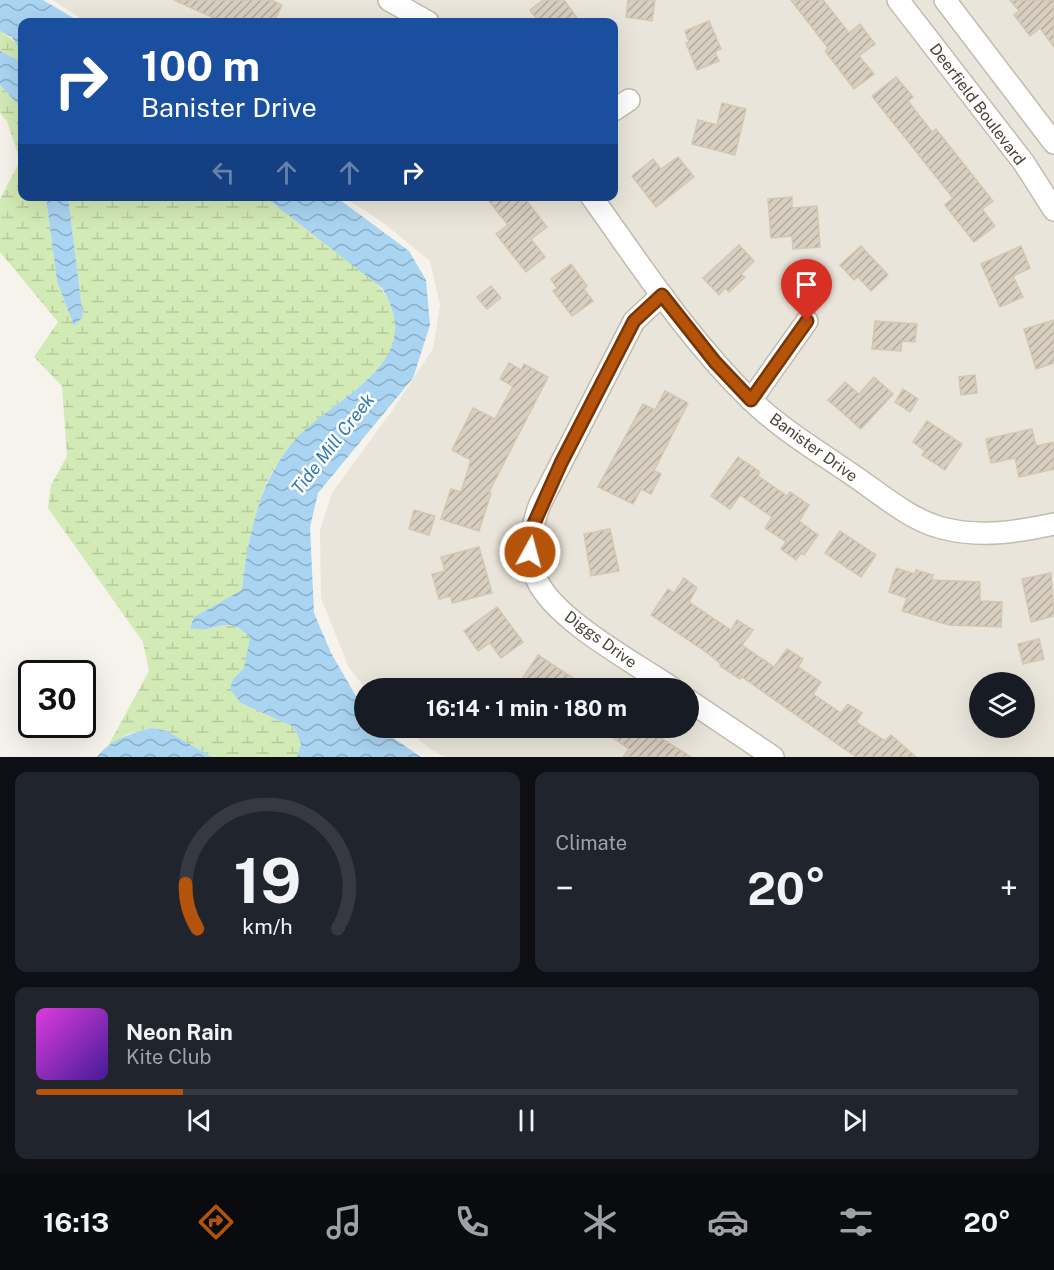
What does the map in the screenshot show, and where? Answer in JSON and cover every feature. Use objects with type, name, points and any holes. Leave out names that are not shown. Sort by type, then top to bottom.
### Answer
[{"type":"street","points":[[389,0],[421,18]]},
{"type":"street","name":"Deerfield Boulevard","points":[[898,0],[1024,163],[1054,210]]},
{"type":"street","points":[[945,0],[1054,143]]},
{"type":"street","name":"Banister Drive","points":[[595,201],[662,295],[715,362],[751,400],[780,424],[903,510],[940,528],[978,534],[1003,534],[1054,524]]},
{"type":"street","name":"Diggs Drive","points":[[657,678],[570,619],[550,600],[536,580],[530,552],[532,528],[561,463],[634,321],[662,295]]},
{"type":"street","points":[[751,400],[807,321]]},
{"type":"street","points":[[699,707],[773,757]]},
{"type":"shaded area","points":[[53,0],[1054,0],[1054,757],[445,757],[430,749],[417,738],[699,738],[699,678],[357,678],[349,668],[321,598],[320,530],[332,493],[433,349],[440,305],[430,261],[382,222],[350,201],[618,201],[618,18],[80,18]]},
{"type":"green space","points":[[0,31],[16,44],[18,60],[0,51]]},
{"type":"green space","points":[[0,85],[18,105],[18,155],[7,121],[0,113]]},
{"type":"green space","points":[[18,165],[18,201],[47,201],[57,281],[74,326],[83,317],[68,201],[270,201],[367,274],[388,299],[397,322],[394,343],[384,361],[368,379],[303,432],[275,467],[258,509],[249,545],[242,591],[194,617],[190,627],[207,629],[233,626],[250,637],[244,668],[233,679],[241,703],[294,727],[301,744],[297,757],[212,757],[167,731],[151,728],[128,734],[108,746],[149,671],[143,642],[48,508],[51,485],[67,456],[62,386],[34,357],[58,322],[0,252],[0,199]]},
{"type":"water","points":[[0,0],[43,0],[73,18],[18,18],[18,47],[12,37],[0,31]]},
{"type":"water","points":[[0,51],[18,60],[18,105],[0,85]]},
{"type":"water","points":[[47,201],[68,201],[83,317],[74,326],[57,281]]},
{"type":"water","name":"Tide Mill Creek","points":[[270,201],[341,201],[409,251],[426,280],[430,325],[413,378],[318,493],[310,527],[314,613],[331,653],[354,693],[354,738],[393,738],[421,757],[297,757],[301,744],[294,727],[241,703],[230,689],[233,679],[244,668],[250,637],[234,626],[208,629],[190,628],[194,617],[242,590],[257,511],[275,468],[285,452],[302,433],[361,386],[377,370],[389,353],[395,334],[393,313],[382,288]]},
{"type":"water","points":[[151,728],[167,731],[212,757],[97,757],[114,742]]},
{"type":"building","points":[[174,0],[271,0],[282,5],[276,18],[214,18]]},
{"type":"building","points":[[543,0],[564,0],[577,18],[536,18],[530,10]]},
{"type":"building","points":[[628,0],[655,0],[652,21],[626,17]]},
{"type":"building","points":[[791,0],[823,0],[849,33],[860,24],[875,44],[859,56],[874,74],[854,89],[825,51],[828,48]]},
{"type":"building","points":[[1010,0],[1054,0],[1054,47],[1040,28],[1030,36],[1014,15],[1019,11]]},
{"type":"building","points":[[709,21],[721,49],[715,52],[719,61],[697,70],[686,43],[689,42],[685,31]]},
{"type":"building","points":[[896,77],[913,97],[908,101],[932,132],[936,129],[993,201],[982,209],[995,226],[974,242],[945,205],[953,198],[872,96]]},
{"type":"building","points":[[722,103],[746,109],[735,155],[692,144],[698,120],[717,125]]},
{"type":"building","points":[[678,157],[694,177],[656,207],[632,176],[653,159],[661,169]]},
{"type":"building","points":[[792,197],[792,208],[817,206],[820,247],[793,249],[792,236],[771,238],[768,199]]},
{"type":"building","points":[[489,201],[527,201],[547,227],[531,239],[545,257],[526,272],[496,234],[508,225]]},
{"type":"building","points":[[739,245],[754,261],[741,274],[745,277],[729,292],[725,288],[719,295],[703,278]]},
{"type":"building","points":[[861,246],[888,275],[871,291],[858,277],[854,280],[840,265]]},
{"type":"building","points":[[1021,246],[1030,268],[1013,276],[1023,297],[1000,307],[981,264]]},
{"type":"building","points":[[571,264],[587,286],[584,289],[593,301],[572,316],[553,291],[557,288],[551,279]]},
{"type":"building","points":[[491,286],[501,298],[487,309],[477,297]]},
{"type":"building","points":[[1054,320],[1054,363],[1036,369],[1024,329]]},
{"type":"building","points":[[875,321],[917,324],[915,342],[902,341],[901,351],[872,349]]},
{"type":"building","points":[[509,363],[521,370],[524,364],[548,377],[489,492],[491,493],[479,531],[441,519],[451,489],[461,492],[471,460],[452,450],[473,408],[495,419],[513,386],[500,379]]},
{"type":"building","points":[[975,375],[977,393],[961,395],[959,377]]},
{"type":"building","points":[[874,377],[893,394],[861,429],[828,400],[845,382],[859,394]]},
{"type":"building","points":[[903,389],[918,399],[910,412],[895,402]]},
{"type":"building","points":[[665,391],[688,403],[654,471],[661,474],[651,494],[641,489],[633,504],[598,487],[643,404],[655,410]]},
{"type":"building","points":[[927,421],[962,444],[945,470],[922,455],[925,451],[913,442]]},
{"type":"building","points":[[1032,429],[1036,446],[1054,442],[1054,469],[1019,477],[1015,458],[991,463],[986,439]]},
{"type":"building","points":[[738,457],[760,472],[758,476],[787,496],[790,492],[809,505],[799,521],[818,535],[804,555],[801,553],[796,560],[781,549],[786,542],[765,528],[772,517],[740,495],[730,509],[711,496]]},
{"type":"building","points":[[414,510],[435,516],[429,535],[409,529]]},
{"type":"building","points":[[610,529],[619,571],[591,576],[584,534]]},
{"type":"building","points":[[840,531],[876,555],[861,577],[825,553]]},
{"type":"building","points":[[479,547],[492,593],[452,603],[451,596],[439,599],[432,574],[445,571],[441,557]]},
{"type":"building","points":[[896,568],[915,574],[916,570],[933,575],[932,580],[980,582],[980,601],[1002,602],[1001,627],[949,625],[902,611],[907,598],[889,592]]},
{"type":"building","points":[[1051,573],[1054,616],[1031,622],[1022,579]]},
{"type":"building","points":[[684,578],[697,588],[689,602],[731,630],[737,620],[753,630],[742,645],[774,667],[787,649],[803,659],[798,667],[821,682],[813,694],[841,713],[848,704],[862,713],[856,722],[885,741],[891,735],[916,757],[856,757],[742,677],[740,679],[720,666],[721,664],[706,652],[651,615],[668,589],[674,593]]},
{"type":"building","points":[[497,607],[523,642],[501,658],[490,643],[478,651],[464,631]]},
{"type":"building","points":[[1039,639],[1044,659],[1023,664],[1018,644]]},
{"type":"building","points":[[538,655],[573,678],[523,678]]},
{"type":"building","points":[[613,738],[661,738],[691,757],[623,757],[629,749]]},
{"type":"route","points":[[530,552],[532,528],[540,504],[561,463],[634,321],[662,295],[715,362],[751,400],[807,321]]}]
